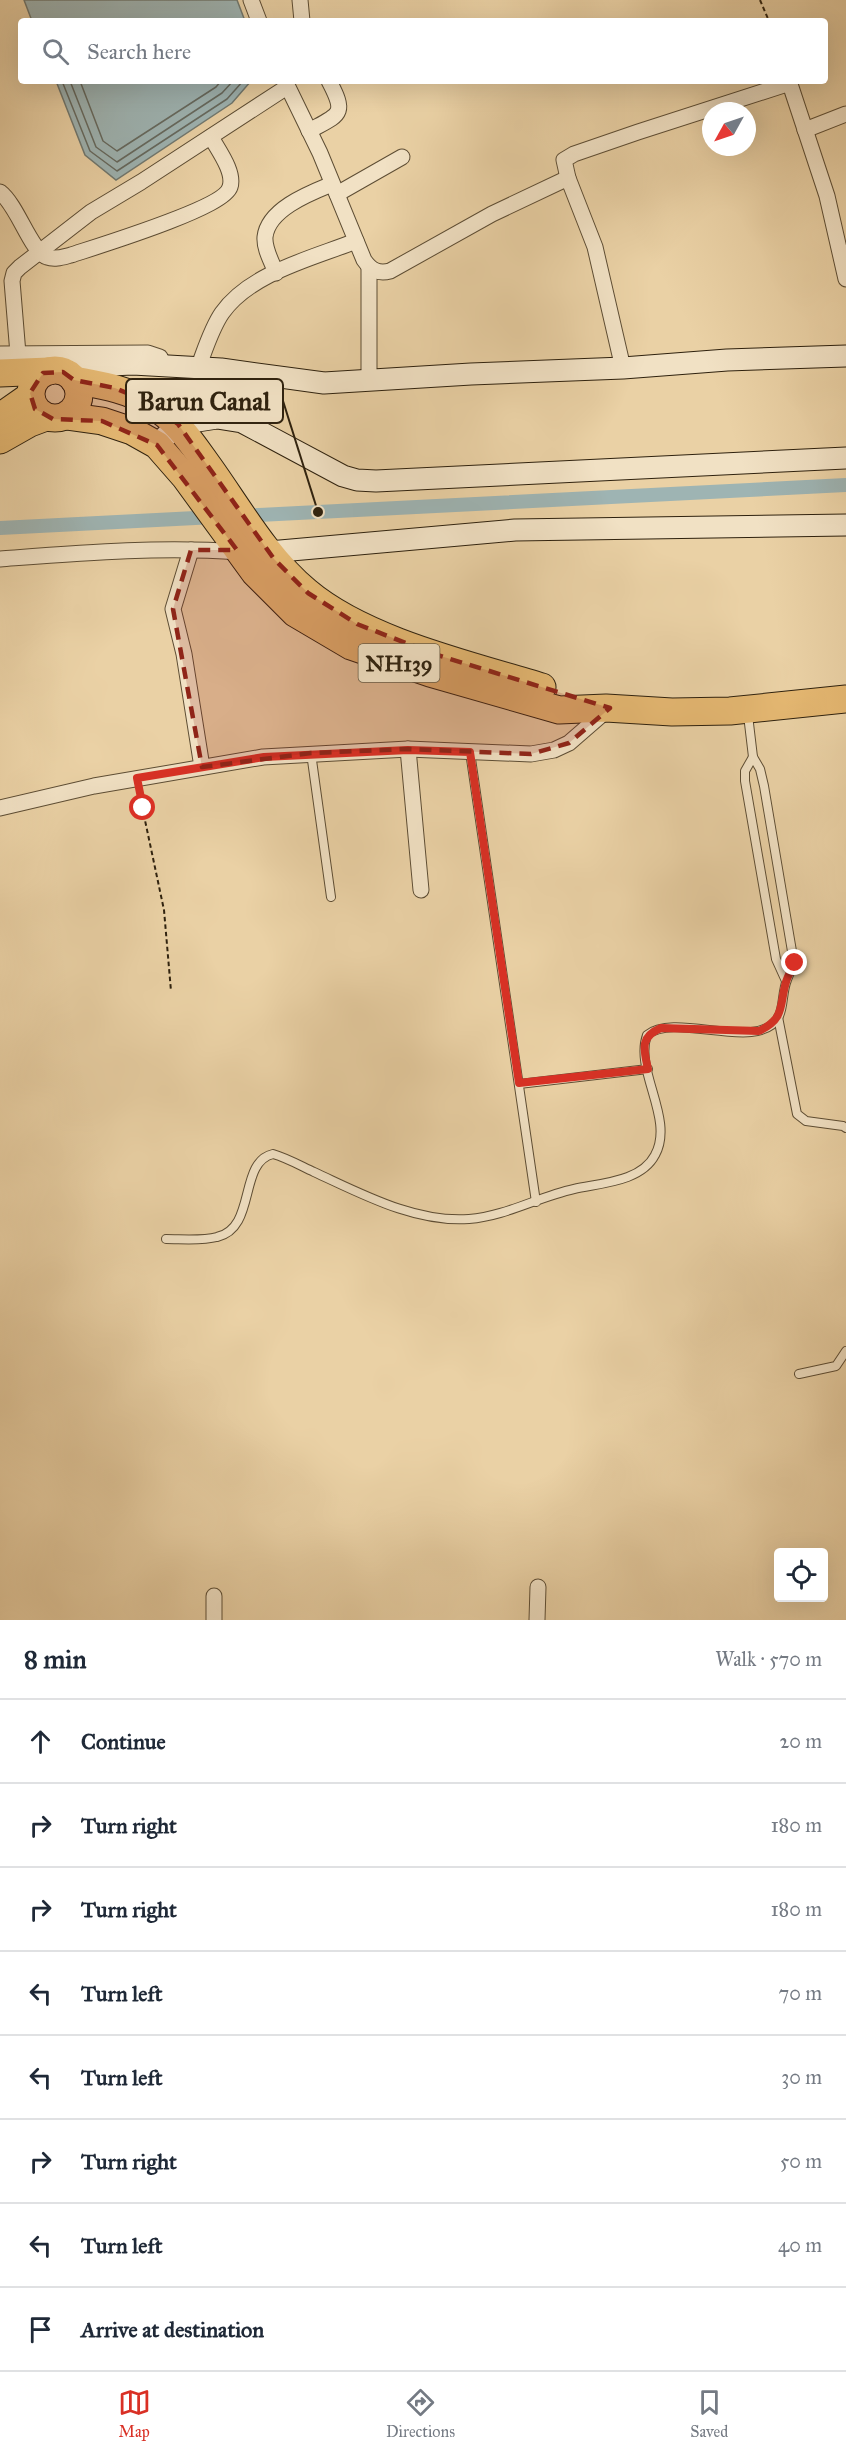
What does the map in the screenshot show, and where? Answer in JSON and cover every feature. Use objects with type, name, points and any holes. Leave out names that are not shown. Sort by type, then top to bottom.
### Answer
[{"type":"highway","name":"NH139","points":[[0,373],[64,375],[115,388],[150,403],[178,424],[231,497],[249,545]]},
{"type":"highway","points":[[0,417],[43,406],[76,406],[77,386],[64,375],[37,378],[43,406],[30,423],[0,440]]},
{"type":"highway","name":"NH139","points":[[0,393],[132,431],[157,446],[203,501],[249,545],[308,592],[357,624],[434,654],[608,708],[672,712],[747,709],[846,699]]},
{"type":"main road","points":[[64,375],[86,366],[101,364],[221,369],[324,383],[623,368],[727,360],[846,356]]},
{"type":"main road","points":[[157,446],[178,424],[217,418],[242,422],[330,470],[357,480],[399,480],[846,458]]},
{"type":"main road","points":[[249,545],[515,530],[846,525]]},
{"type":"street","points":[[251,0],[258,18]]},
{"type":"street","points":[[300,0],[302,18]]},
{"type":"street","points":[[18,354],[12,296],[7,273],[39,252],[91,212],[211,137],[286,84],[369,267],[369,380]]},
{"type":"street","points":[[309,131],[340,110],[341,106],[330,84]]},
{"type":"street","points":[[623,368],[595,248],[568,178],[564,160],[574,154],[784,84]]},
{"type":"street","points":[[791,84],[832,213],[846,276]]},
{"type":"street","points":[[805,130],[846,114]]},
{"type":"street","points":[[0,192],[9,199],[39,252],[46,257],[56,258],[71,255],[179,218],[215,201],[229,191],[231,185],[225,165],[211,137]]},
{"type":"street","points":[[276,273],[264,238],[271,223],[291,204],[334,189],[402,156]]},
{"type":"street","points":[[369,267],[382,273],[390,271],[492,213],[568,178]]},
{"type":"street","points":[[198,368],[220,315],[229,304],[252,285],[356,241]]},
{"type":"street","points":[[0,354],[148,353],[160,357],[165,367]]},
{"type":"street","points":[[2,561],[90,553],[191,550],[249,545]]},
{"type":"street","points":[[191,550],[173,609],[184,654],[202,767]]},
{"type":"street","points":[[2,803],[264,757],[408,750],[531,754],[554,750],[569,743],[608,708]]},
{"type":"street","points":[[408,750],[421,890]]},
{"type":"street","points":[[537,1620],[538,1587]]},
{"type":"street","points":[[214,1596],[214,1620]]},
{"type":"lane","points":[[747,709],[753,757],[760,769],[764,786],[795,963],[786,981],[778,1017],[797,1114],[806,1121],[846,1128]]},
{"type":"lane","points":[[470,752],[536,1202]]},
{"type":"lane","points":[[311,753],[331,897]]},
{"type":"lane","points":[[753,757],[745,771],[745,781],[776,959],[786,981]]},
{"type":"lane","points":[[166,1239],[217,1238],[228,1233],[240,1218],[255,1169],[265,1155],[273,1154],[382,1201],[429,1217],[470,1219],[508,1211],[568,1191],[634,1174],[646,1167],[655,1156],[660,1130],[648,1069],[645,1043],[647,1035],[661,1028],[759,1031],[771,1025],[778,1017]]},
{"type":"lane","points":[[519,1083],[648,1069]]},
{"type":"lane","points":[[799,1374],[836,1366],[846,1351]]},
{"type":"path","points":[[760,0],[768,18]]},
{"type":"path","points":[[137,778],[164,910],[171,991]]},
{"type":"highlighted area","points":[[63,372],[74,380],[115,388],[150,403],[178,424],[274,559],[308,593],[357,624],[434,654],[610,708],[569,743],[531,754],[408,749],[311,753],[202,767],[173,609],[191,550],[237,550],[157,445],[102,421],[53,419],[35,409],[30,393],[43,373]]},
{"type":"water","points":[[24,0],[237,0],[244,18],[31,18]]},
{"type":"water","points":[[57,84],[248,84],[232,103],[116,180],[85,155]]},
{"type":"waterway","points":[[240,516],[846,485]]},
{"type":"waterway","points":[[0,528],[215,517]]},
{"type":"place","name":"Barun Canal","points":[[318,512]]},
{"type":"route","points":[[143,808],[137,778],[264,757],[311,753],[408,750],[470,752],[519,1083],[648,1069],[644,1053],[647,1035],[661,1028],[759,1031],[771,1025],[778,1017],[786,981],[795,963]]}]
